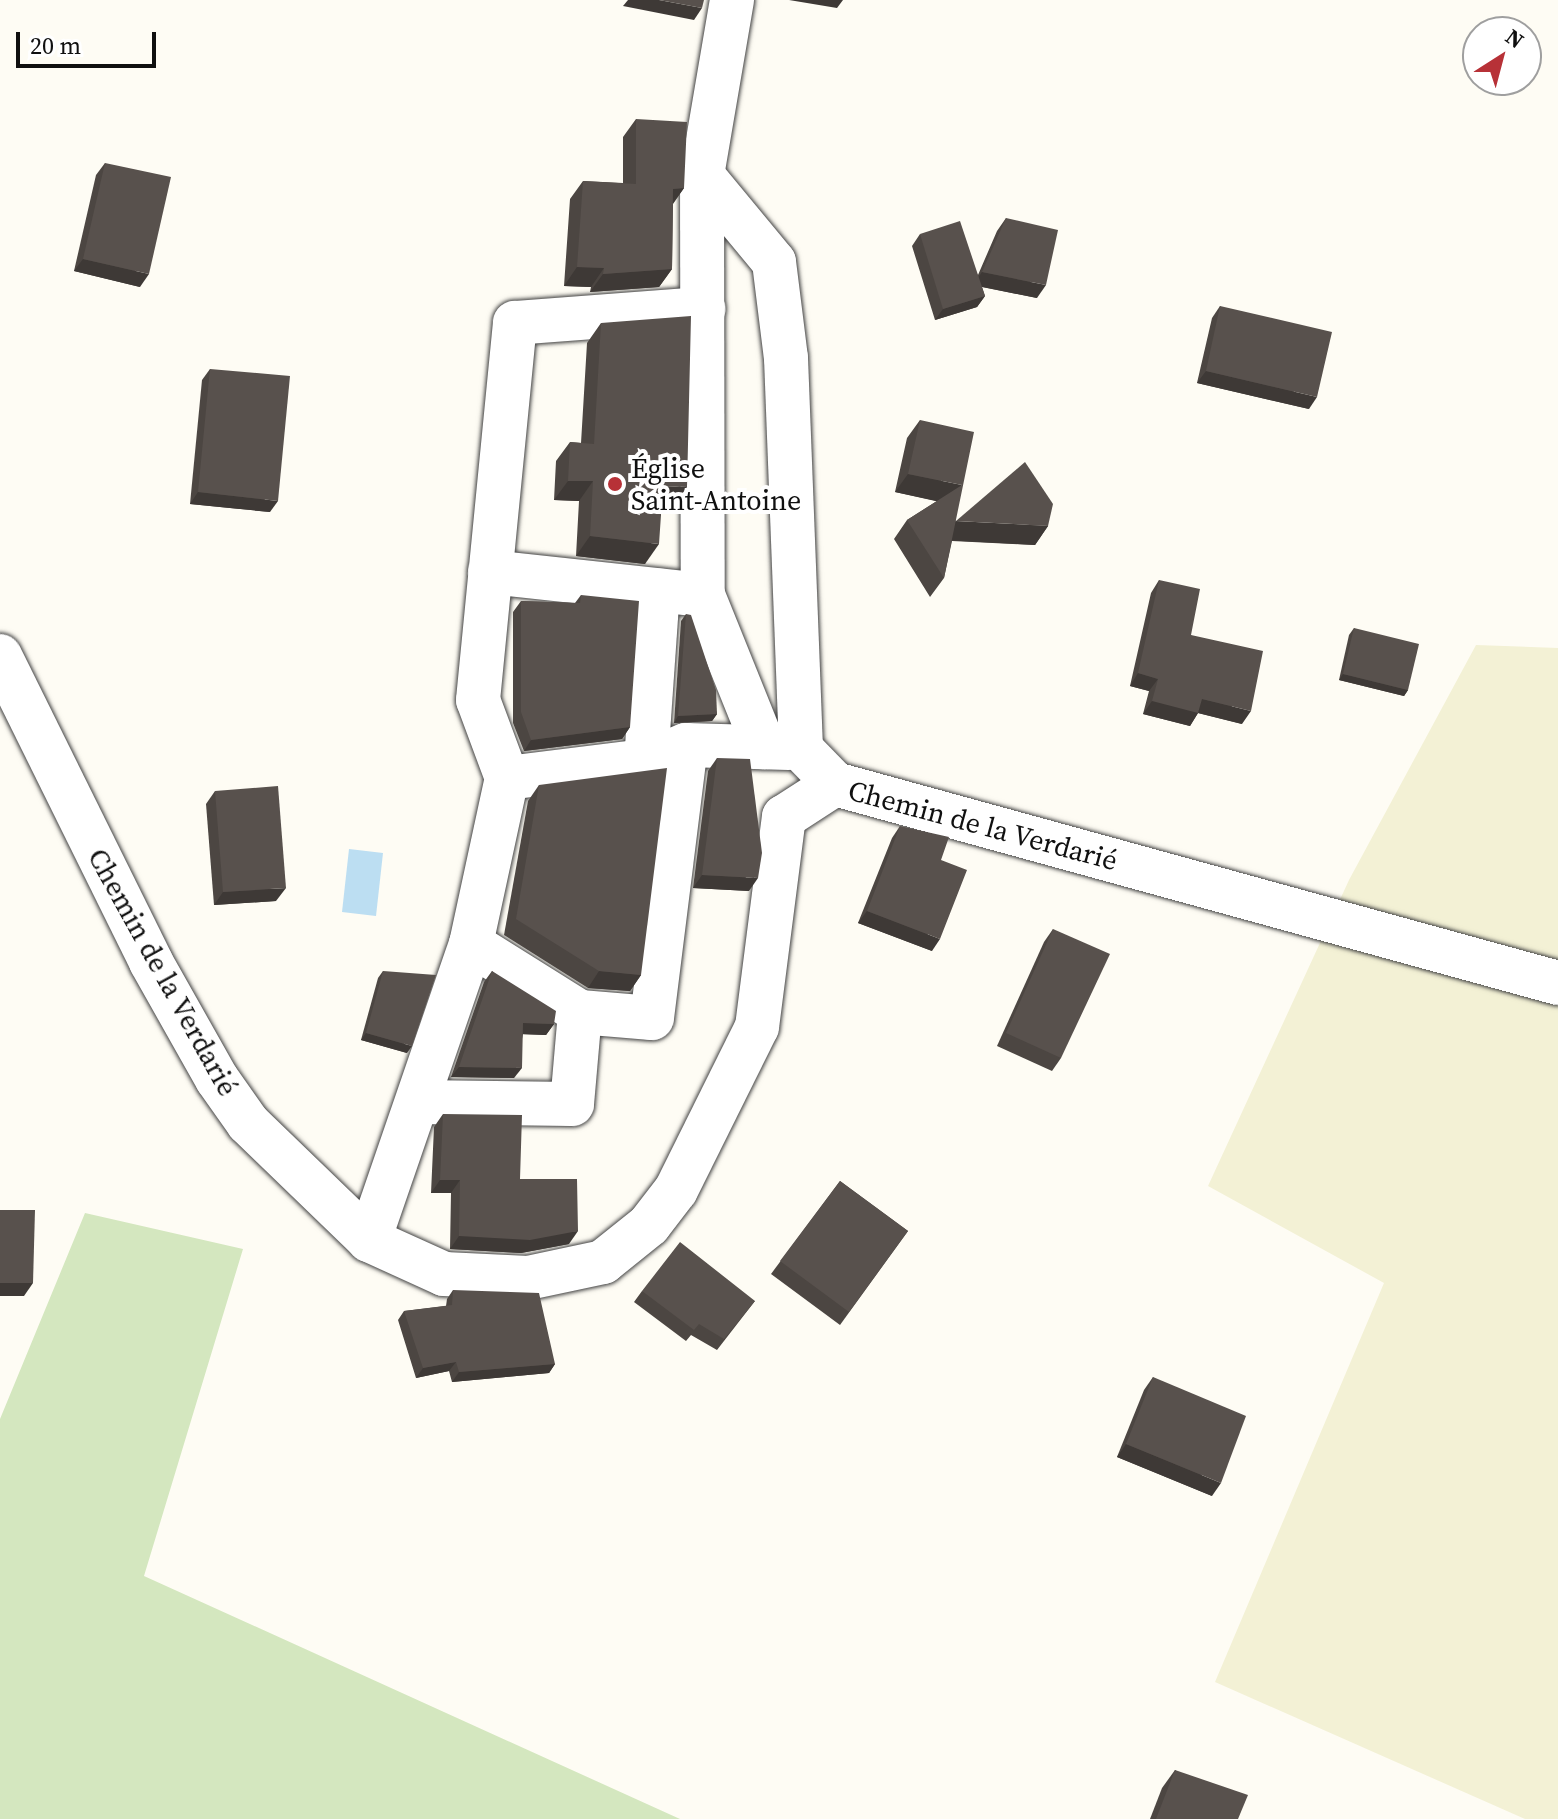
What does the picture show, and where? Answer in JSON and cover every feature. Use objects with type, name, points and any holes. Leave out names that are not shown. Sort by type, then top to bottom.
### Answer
[{"type":"street","points":[[732,0],[702,175],[703,595],[782,748],[835,784]]},
{"type":"street","points":[[702,175],[774,262],[786,358],[782,748]]},
{"type":"street","points":[[369,1240],[471,944],[507,778],[478,700],[515,323],[703,309]]},
{"type":"street","points":[[490,572],[703,595]]},
{"type":"street","points":[[646,761],[658,590]]},
{"type":"street","name":"Chemin de la Verdarié","points":[[0,656],[151,962],[217,1079],[289,1167],[369,1240],[444,1274],[528,1278],[603,1262],[649,1225],[676,1190],[757,1027],[784,817],[835,784],[1558,983]]},
{"type":"street","points":[[507,778],[646,761],[686,745],[782,748]]},
{"type":"street","points":[[471,944],[580,1012],[652,1018],[686,745]]},
{"type":"street","points":[[418,1102],[572,1104],[580,1012]]},
{"type":"shaded area","points":[[1476,645],[1558,648],[1558,1819],[1525,1819],[1215,1682],[1384,1283],[1208,1186],[1349,880]]},
{"type":"green space","points":[[85,1213],[243,1249],[144,1576],[680,1819],[0,1819],[0,1419]]},
{"type":"water","points":[[349,849],[383,853],[376,916],[342,912]]},
{"type":"building","points":[[659,0],[704,0],[702,8]]},
{"type":"building","points":[[636,119],[687,122],[684,188],[673,189],[672,269],[603,274],[604,268],[577,267],[583,181],[636,184]]},
{"type":"building","points":[[105,163],[171,177],[149,274],[83,259]]},
{"type":"building","points":[[1006,218],[1058,230],[1046,285],[982,272]]},
{"type":"building","points":[[960,221],[985,296],[943,309],[920,234]]},
{"type":"building","points":[[1220,306],[1332,332],[1317,397],[1206,371]]},
{"type":"building","points":[[691,316],[687,487],[663,486],[659,544],[590,536],[593,481],[568,481],[570,442],[594,444],[601,323]]},
{"type":"building","points":[[210,369],[290,376],[278,501],[198,492]]},
{"type":"building","points":[[920,420],[974,432],[944,578],[907,520],[962,485],[908,474]]},
{"type":"building","points":[[1025,462],[1053,504],[1048,526],[956,521]]},
{"type":"building","points":[[1159,580],[1200,589],[1191,635],[1263,651],[1251,711],[1202,699],[1198,713],[1152,701],[1158,679],[1138,673]]},
{"type":"building","points":[[581,595],[639,601],[630,727],[531,740],[521,712],[521,601],[580,603]]},
{"type":"building","points":[[686,614],[691,615],[716,690],[717,714],[678,716]]},
{"type":"building","points":[[1354,628],[1419,644],[1408,690],[1343,674]]},
{"type":"building","points":[[717,758],[750,759],[762,853],[758,878],[702,875]]},
{"type":"building","points":[[667,768],[641,975],[599,971],[516,919],[539,785]]},
{"type":"building","points":[[278,786],[286,888],[223,892],[215,791]]},
{"type":"building","points":[[900,826],[949,837],[941,860],[967,870],[940,939],[867,911]]},
{"type":"building","points":[[1053,929],[1110,954],[1061,1058],[1006,1033]]},
{"type":"building","points":[[383,971],[436,975],[412,1046],[366,1033]]},
{"type":"building","points":[[492,971],[556,1011],[554,1024],[523,1023],[522,1068],[459,1067]]},
{"type":"building","points":[[443,1114],[522,1115],[520,1179],[577,1179],[578,1231],[530,1240],[459,1236],[460,1180],[440,1180]]},
{"type":"building","points":[[840,1181],[908,1231],[849,1312],[780,1261]]},
{"type":"building","points":[[0,1210],[35,1210],[33,1283],[0,1283]]},
{"type":"building","points":[[680,1242],[755,1301],[724,1339],[699,1324],[694,1330],[642,1291]]},
{"type":"building","points":[[453,1290],[539,1293],[555,1364],[459,1372],[456,1362],[423,1368],[404,1311],[452,1305]]},
{"type":"building","points":[[1153,1377],[1246,1416],[1221,1483],[1126,1444]]},
{"type":"building","points":[[1175,1770],[1248,1795],[1238,1819],[1156,1819]]},
{"type":"place","name":"Église Saint-Antoine","points":[[615,484]]}]
